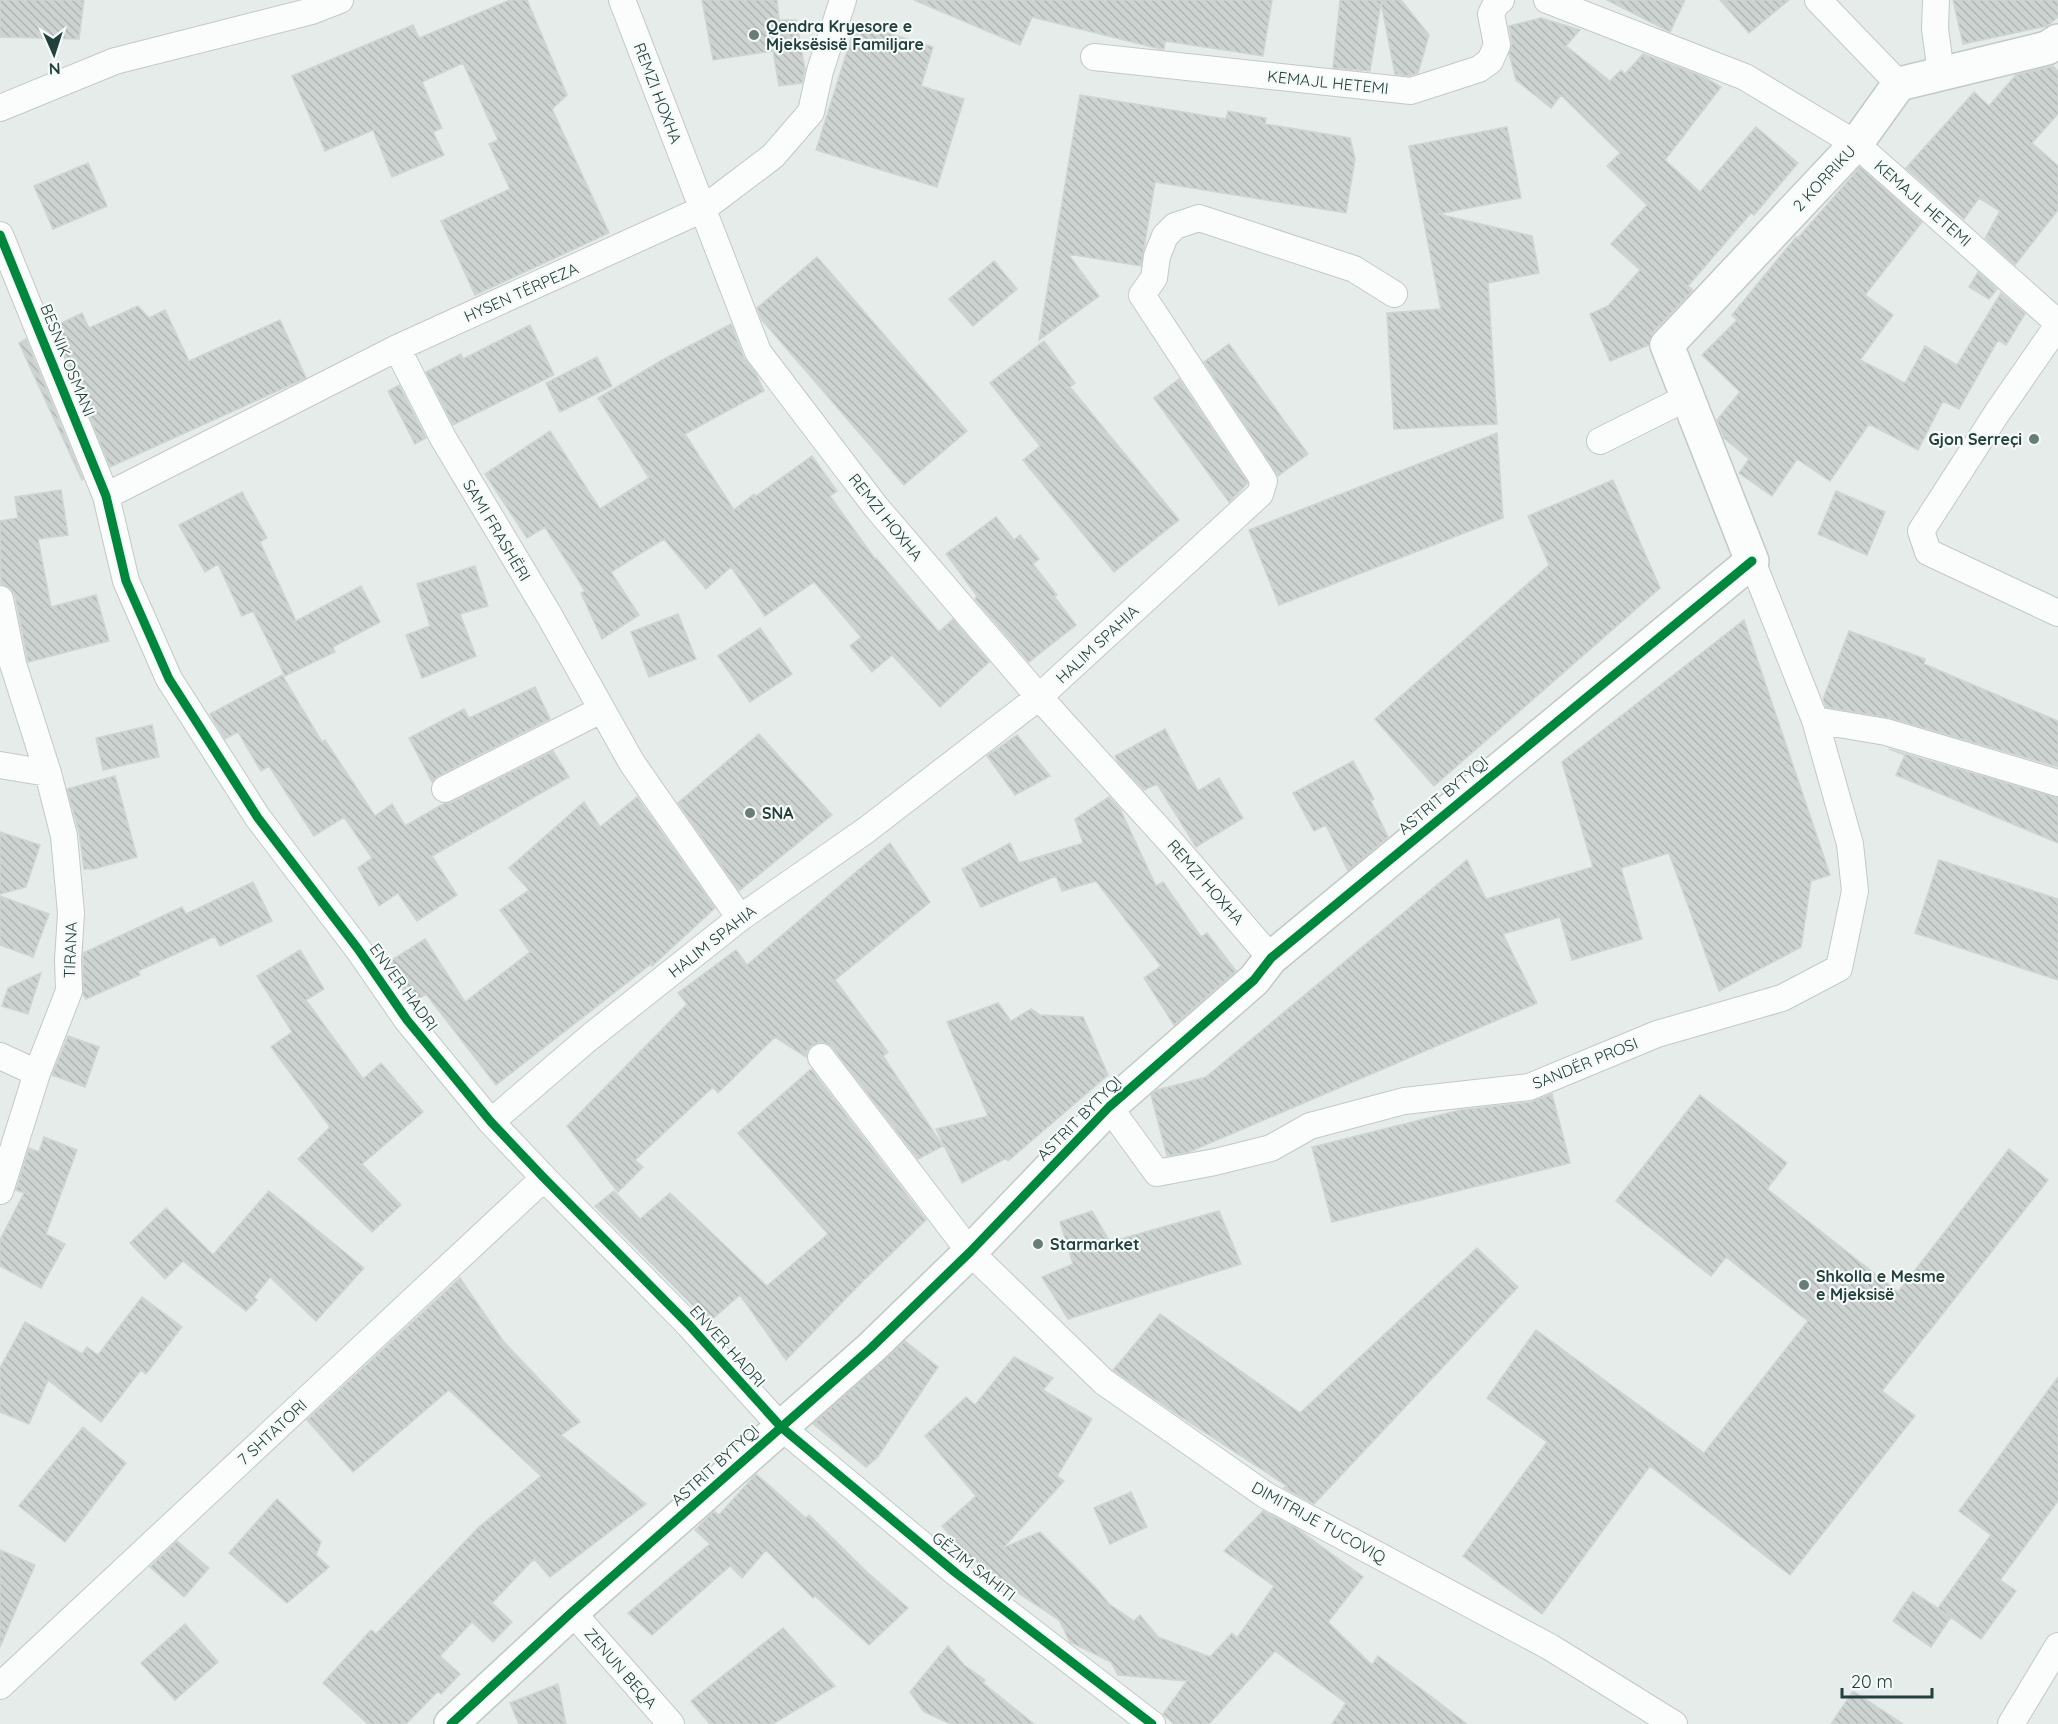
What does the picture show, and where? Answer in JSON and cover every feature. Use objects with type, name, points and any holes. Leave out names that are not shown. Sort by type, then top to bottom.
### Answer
[{"type":"street","points":[[0,108],[115,61],[312,11],[340,0]]},
{"type":"street","name":"REMZI HOXHA","points":[[622,0],[758,351],[876,507],[1039,697],[1177,849],[1271,958]]},
{"type":"street","name":"HYSEN TËRPEZA","points":[[106,496],[397,348],[704,209],[773,156],[811,112],[820,71],[843,0]]},
{"type":"street","name":"KEMAJL HETEMI","points":[[1094,57],[1411,91],[1479,69],[1490,61],[1497,45],[1491,14],[1501,0]]},
{"type":"street","name":"KEMAJL HETEMI","points":[[1546,0],[1745,77],[1856,144],[2058,324]]},
{"type":"street","points":[[1818,0],[1899,84],[2047,48],[2058,41]]},
{"type":"street","points":[[1936,0],[1935,28],[1941,73]]},
{"type":"street","name":"2 KORRIKU","points":[[1752,561],[1667,345],[1856,144],[1899,84]]},
{"type":"street","name":"HALIM SPAHIA","points":[[491,1122],[590,1037],[740,918],[865,831],[1039,697],[1260,494],[1264,482],[1142,295],[1154,278],[1157,256],[1165,236],[1175,226],[1199,218],[1354,269],[1394,294]]},
{"type":"street","name":"BESNIK OSMANI","points":[[0,235],[106,496]]},
{"type":"street","points":[[2058,324],[1997,413],[1922,531],[1923,542],[1928,552],[2058,613]]},
{"type":"street","name":"SAMI FRASHËRI","points":[[397,348],[442,438],[549,615],[632,763],[740,918]]},
{"type":"street","points":[[1600,441],[1688,397]]},
{"type":"street","name":"ENVER HADRI","points":[[106,496],[126,581],[169,679],[258,818],[358,949],[407,1020],[491,1122],[689,1325],[781,1427]]},
{"type":"street","points":[[1752,561],[1815,720],[1886,732],[2058,783]]},
{"type":"street","name":"ASTRIT BYTYQI","points":[[451,1724],[572,1612],[871,1348],[970,1252],[1108,1107],[1254,980],[1271,958],[1752,561]]},
{"type":"street","name":"TIRANA","points":[[0,599],[13,664],[48,773],[64,836],[71,912],[69,991],[37,1073],[0,1191]]},
{"type":"street","points":[[445,789],[601,710]]},
{"type":"street","name":"SANDËR PROSI","points":[[1108,1107],[1157,1173],[1271,1148],[1310,1126],[1404,1101],[1529,1087],[1656,1034],[1782,998],[1839,968],[1855,891],[1850,844],[1815,720]]},
{"type":"street","points":[[0,765],[48,773]]},
{"type":"street","points":[[0,1056],[37,1073]]},
{"type":"street","points":[[821,1057],[970,1252]]},
{"type":"street","name":"7 SHTATORI","points":[[0,1686],[544,1178]]},
{"type":"street","name":"DIMITRIJE TUCOVIQ","points":[[970,1252],[1104,1382],[1267,1496],[1550,1647],[1674,1724]]},
{"type":"street","name":"GËZIM SAHITI","points":[[781,1427],[956,1573],[1152,1724]]},
{"type":"street","name":"ZENUN BEQA","points":[[572,1612],[671,1724]]},
{"type":"street","points":[[2011,1724],[2058,1647]]},
{"type":"building","points":[[0,0],[84,0],[79,39],[0,37]]},
{"type":"building","points":[[510,0],[527,0],[567,95],[552,109],[609,233],[475,295],[441,221],[510,189],[489,144],[498,140],[463,63],[422,82],[442,128],[433,132],[444,155],[392,177],[373,130],[325,151],[292,76],[413,25],[419,38]]},
{"type":"building","name":"Qendra Kryesore e Mjeksësisë Familjare","points":[[702,0],[777,0],[779,20],[796,20],[805,69],[802,83],[779,86],[773,51],[713,60]]},
{"type":"building","points":[[914,0],[1272,0],[1263,56],[1165,41],[1164,49],[1160,49],[1032,17],[1020,45]]},
{"type":"building","points":[[1340,0],[1401,0],[1429,35],[1418,73],[1409,76],[1395,74],[1381,3],[1370,71],[1333,68]]},
{"type":"building","points":[[1607,0],[1685,0],[1670,32]]},
{"type":"building","points":[[1720,0],[1789,0],[1749,33]]},
{"type":"building","points":[[1953,0],[2058,0],[2058,17],[2047,26],[1963,44]]},
{"type":"building","points":[[1541,18],[1580,30],[1566,46],[1610,81],[1621,70],[1625,74],[1643,54],[1704,77],[1721,87],[1665,160],[1700,192],[1756,127],[1798,163],[1754,215],[1751,213],[1688,286],[1693,290],[1653,332],[1649,345],[1610,361],[1590,314],[1608,306],[1640,270],[1611,244],[1647,205],[1607,166],[1620,153],[1561,95],[1551,108],[1516,80],[1509,54],[1512,43],[1509,26]]},
{"type":"building","points":[[856,23],[933,47],[921,86],[964,99],[937,187],[816,150]]},
{"type":"building","points":[[2053,66],[2058,71],[2058,114],[2032,143],[2058,166],[2058,210],[2015,265],[1985,238],[2000,211],[1979,198],[1964,219],[1906,168],[1974,92],[1989,106],[2016,75]]},
{"type":"building","points":[[1080,95],[1226,119],[1228,111],[1266,118],[1265,124],[1350,138],[1355,159],[1346,213],[1155,182],[1141,266],[1068,254],[1099,296],[1039,340]]},
{"type":"building","points":[[1507,127],[1521,198],[1438,214],[1532,236],[1539,273],[1488,283],[1497,424],[1394,429],[1387,313],[1441,309],[1409,146]]},
{"type":"building","points":[[88,163],[107,206],[53,229],[34,186]]},
{"type":"building","points":[[1860,167],[1922,222],[1865,295],[1893,315],[1860,360],[1905,383],[1925,346],[1957,365],[2001,293],[2025,314],[2006,345],[1998,340],[1959,409],[1943,401],[1918,450],[1869,424],[1830,481],[1797,459],[1772,496],[1739,473],[1749,459],[1724,438],[1717,420],[1740,392],[1702,355],[1737,320],[1732,315],[1796,237],[1797,239]]},
{"type":"building","points":[[817,257],[967,431],[904,485],[762,320],[757,308]]},
{"type":"building","points":[[994,261],[1017,289],[973,326],[949,299]]},
{"type":"building","points":[[1978,272],[1997,289],[1989,299],[1969,287]]},
{"type":"building","points":[[138,306],[149,318],[165,310],[189,361],[280,320],[306,378],[110,467],[53,327],[82,313],[89,328]]},
{"type":"building","points":[[731,324],[744,358],[755,372],[764,391],[685,434],[734,510],[812,456],[837,491],[830,496],[875,559],[939,632],[953,619],[989,662],[940,707],[892,655],[872,672],[850,646],[861,637],[814,582],[765,616],[731,567],[706,589],[664,539],[611,572],[639,615],[602,639],[581,593],[585,591],[545,527],[527,538],[485,474],[550,431],[600,509],[649,478],[598,398],[664,359]]},
{"type":"building","points":[[530,325],[554,375],[453,425],[426,372],[461,354],[463,359]]},
{"type":"building","points":[[26,339],[83,479],[82,480],[19,343]]},
{"type":"building","points":[[1044,341],[1075,383],[1070,387],[1179,520],[1114,572],[1023,460],[1040,446],[990,383]]},
{"type":"building","points":[[1229,344],[1308,454],[1278,476],[1204,362]]},
{"type":"building","points":[[597,357],[612,386],[560,412],[546,383]]},
{"type":"building","points":[[1179,379],[1248,483],[1229,502],[1154,398]]},
{"type":"building","points":[[399,385],[426,438],[415,444],[388,391]]},
{"type":"building","points":[[1497,433],[1503,518],[1279,605],[1249,530]]},
{"type":"building","points":[[1613,480],[1660,588],[1434,786],[1375,719],[1549,565],[1528,516]]},
{"type":"building","points":[[61,490],[68,535],[38,539],[51,607],[96,595],[109,641],[28,662],[15,596],[11,589],[1,584],[0,521],[18,518],[15,497]]},
{"type":"building","points":[[1836,491],[1885,512],[1867,555],[1818,534]]},
{"type":"building","points":[[242,492],[267,538],[260,542],[296,621],[361,586],[380,622],[333,647],[335,652],[285,676],[253,611],[242,616],[218,564],[205,572],[179,525]]},
{"type":"building","points":[[996,517],[1014,540],[1020,535],[1039,559],[1033,564],[1076,625],[1029,662],[975,599],[977,596],[946,554]]},
{"type":"building","points":[[475,566],[488,606],[460,614],[476,656],[422,678],[406,635],[430,626],[417,584]]},
{"type":"building","points":[[678,614],[696,659],[649,677],[631,632]]},
{"type":"building","points":[[1744,620],[1830,875],[1811,881],[1801,947],[1719,991],[1669,853],[1621,868],[1642,939],[1572,960],[1560,917],[1503,934],[1537,1003],[1189,1152],[1167,1156],[1151,1095],[1157,1090],[1206,1077],[1467,860],[1486,899],[1593,867],[1562,762]]},
{"type":"building","points":[[760,628],[792,674],[750,702],[718,656]]},
{"type":"building","points":[[1849,631],[1925,659],[1924,664],[2058,721],[2058,767],[1890,718],[1826,707],[1823,699]]},
{"type":"building","points":[[282,675],[322,742],[325,740],[375,816],[392,804],[405,826],[443,804],[452,802],[553,751],[569,777],[432,856],[457,895],[417,921],[398,893],[379,906],[358,868],[372,858],[344,817],[314,836],[269,766],[261,771],[238,732],[225,739],[210,714]]},
{"type":"building","points":[[535,687],[550,719],[438,776],[432,782],[409,738],[464,709],[469,718]]},
{"type":"building","points":[[152,725],[159,757],[103,770],[96,738]]},
{"type":"building","points":[[1165,729],[1198,791],[1219,778],[1243,818],[1196,847],[1157,784],[1144,790],[1115,756]]},
{"type":"building","name":"SNA","points":[[759,734],[832,815],[739,891],[678,803]]},
{"type":"building","points":[[1017,735],[1050,776],[1015,795],[987,756]]},
{"type":"building","points":[[1889,749],[2058,798],[2058,843],[1896,775],[1905,755]]},
{"type":"building","points":[[1353,761],[1374,799],[1371,801],[1388,837],[1348,871],[1326,825],[1314,831],[1293,793]]},
{"type":"building","points":[[115,776],[137,857],[94,869],[84,869],[79,832],[67,789]]},
{"type":"building","points":[[637,797],[715,908],[652,966],[651,964],[496,1085],[426,994],[413,1002],[387,963],[425,939],[465,1002],[530,952],[500,910],[529,890],[509,868],[584,802],[600,827]]},
{"type":"building","points":[[1109,797],[1120,809],[1156,886],[1163,882],[1201,937],[1207,933],[1236,971],[1174,1025],[1144,978],[1161,966],[1096,881],[1062,891],[1056,876],[981,907],[962,869],[1010,843],[1019,863],[1083,843],[1075,819]]},
{"type":"building","points":[[0,832],[40,845],[26,887],[0,894]]},
{"type":"building","points":[[890,843],[930,902],[835,980],[888,1052],[883,1056],[943,1146],[918,1159],[832,1047],[819,1042],[811,1046],[806,1057],[775,1037],[718,1093],[713,1087],[635,1160],[643,1167],[618,1192],[567,1126],[687,1004],[678,993],[736,950],[747,965]]},
{"type":"building","points":[[1939,860],[2058,899],[2058,980],[1915,933]]},
{"type":"building","points":[[253,882],[272,921],[220,946],[215,936],[138,971],[140,975],[86,999],[83,994],[83,953],[182,907],[186,914]]},
{"type":"building","points":[[0,896],[49,914],[33,957],[0,945]]},
{"type":"building","points":[[300,950],[324,989],[306,1000],[363,1079],[381,1063],[423,1112],[362,1164],[401,1205],[372,1232],[298,1159],[330,1127],[271,1047],[292,1032],[257,976]]},
{"type":"building","points":[[41,973],[28,1014],[2,1006],[8,988]]},
{"type":"building","points":[[998,1003],[1011,1021],[1031,1009],[1040,1015],[1083,1017],[1108,1075],[1008,1161],[1006,1158],[962,1183],[936,1129],[988,1116],[947,1022]]},
{"type":"building","points":[[68,1036],[99,1047],[85,1087],[52,1075]]},
{"type":"building","points":[[811,1069],[926,1220],[786,1360],[740,1295],[709,1322],[595,1206],[614,1191],[640,1219],[670,1193],[767,1286],[828,1234],[738,1133]]},
{"type":"building","points":[[1552,1094],[1570,1163],[1332,1222],[1312,1147],[1460,1110],[1531,1102]]},
{"type":"building","points":[[1700,1095],[1787,1163],[1767,1189],[1898,1292],[2009,1149],[2048,1180],[1882,1391],[1915,1416],[1790,1575],[1650,1466],[1542,1614],[1463,1556],[1547,1442],[1487,1398],[1536,1330],[1704,1453],[1808,1321],[1726,1257],[1711,1276],[1616,1201]]},
{"type":"building","points":[[44,1137],[77,1150],[46,1234],[65,1244],[41,1288],[0,1266],[0,1240],[24,1193],[16,1190],[29,1148],[39,1152]]},
{"type":"building","points":[[269,1191],[364,1268],[316,1321],[270,1277],[254,1297],[257,1300],[246,1311],[183,1261],[165,1279],[130,1243],[166,1208],[213,1255]]},
{"type":"building","points":[[1092,1211],[1110,1242],[1219,1211],[1241,1264],[1068,1319],[1042,1277],[1073,1264],[1060,1222]]},
{"type":"building","points":[[1477,1248],[1518,1287],[1314,1504],[1284,1488],[1287,1486],[1113,1370],[1160,1314],[1300,1413]]},
{"type":"building","points":[[460,1278],[503,1341],[580,1422],[561,1435],[646,1504],[550,1577],[534,1559],[492,1603],[512,1622],[493,1642],[472,1622],[440,1656],[460,1674],[441,1694],[438,1691],[406,1724],[368,1724],[323,1683],[371,1630],[376,1634],[479,1527],[541,1476],[449,1390],[353,1472],[307,1420]]},
{"type":"building","points":[[142,1297],[182,1327],[146,1374],[141,1370],[101,1422],[48,1380],[29,1424],[0,1412],[0,1368],[25,1322],[82,1354],[87,1347],[98,1355]]},
{"type":"building","points":[[905,1341],[938,1367],[877,1458],[866,1467],[813,1424]]},
{"type":"building","points":[[1014,1357],[1053,1378],[1043,1390],[1092,1419],[1057,1476],[1064,1481],[1003,1548],[1040,1532],[1109,1604],[1134,1621],[1140,1615],[1158,1637],[1210,1657],[1232,1633],[1237,1638],[1274,1586],[1224,1551],[1263,1511],[1296,1528],[1363,1577],[1328,1622],[1372,1665],[1378,1656],[1467,1724],[1332,1724],[1346,1703],[1275,1651],[1209,1724],[1174,1724],[1163,1714],[1187,1681],[1118,1675],[1111,1662],[1070,1642],[1059,1620],[1006,1585],[1007,1583],[970,1557],[942,1526],[976,1496],[925,1436],[966,1397],[975,1405]]},
{"type":"building","points":[[2058,1377],[2058,1501],[2000,1580],[2016,1591],[1981,1639],[1938,1608],[1991,1535],[1959,1511]]},
{"type":"building","points":[[83,1427],[126,1463],[65,1542],[19,1506]]},
{"type":"building","points":[[756,1474],[806,1518],[809,1515],[868,1573],[908,1608],[869,1645],[815,1596],[813,1598],[766,1550],[742,1578],[730,1566],[652,1635],[628,1613],[710,1544],[695,1530],[714,1511],[719,1515]]},
{"type":"building","points":[[1131,1492],[1147,1527],[1110,1544],[1094,1508]]},
{"type":"building","points":[[277,1499],[321,1542],[316,1555],[329,1567],[287,1603],[229,1553]]},
{"type":"building","points":[[177,1541],[209,1568],[184,1597],[150,1567]]},
{"type":"building","points":[[0,1550],[35,1565],[0,1647]]},
{"type":"building","points":[[1913,1592],[1951,1617],[1931,1647],[1893,1621]]},
{"type":"building","points":[[185,1624],[218,1662],[175,1700],[141,1663]]},
{"type":"building","points":[[783,1628],[835,1686],[773,1724],[710,1724],[691,1701]]},
{"type":"building","points":[[948,1646],[964,1665],[985,1680],[983,1683],[1034,1724],[951,1724],[924,1712],[910,1692]]},
{"type":"building","points":[[558,1684],[566,1724],[519,1724],[510,1703]]},
{"type":"building","points":[[1853,1691],[1903,1724],[1831,1724]]},
{"type":"cycle path","points":[[0,235],[106,496],[126,581],[169,679],[258,818],[358,949],[407,1020],[491,1122],[689,1325],[781,1427],[956,1573],[1152,1724]]},
{"type":"cycle path","points":[[451,1724],[572,1612],[871,1348],[970,1252],[1109,1107],[1254,980],[1271,958],[1752,561]]},
{"type":"place","name":"Qendra Kryesore e Mjeksësisë Familjare","points":[[754,35]]},
{"type":"place","name":"Gjon Serreçi","points":[[2034,439]]},
{"type":"place","name":"SNA","points":[[750,813]]},
{"type":"place","name":"Starmarket","points":[[1038,1244]]},
{"type":"place","name":"Shkolla e Mesme e Mjeksisë","points":[[1804,1285]]}]
